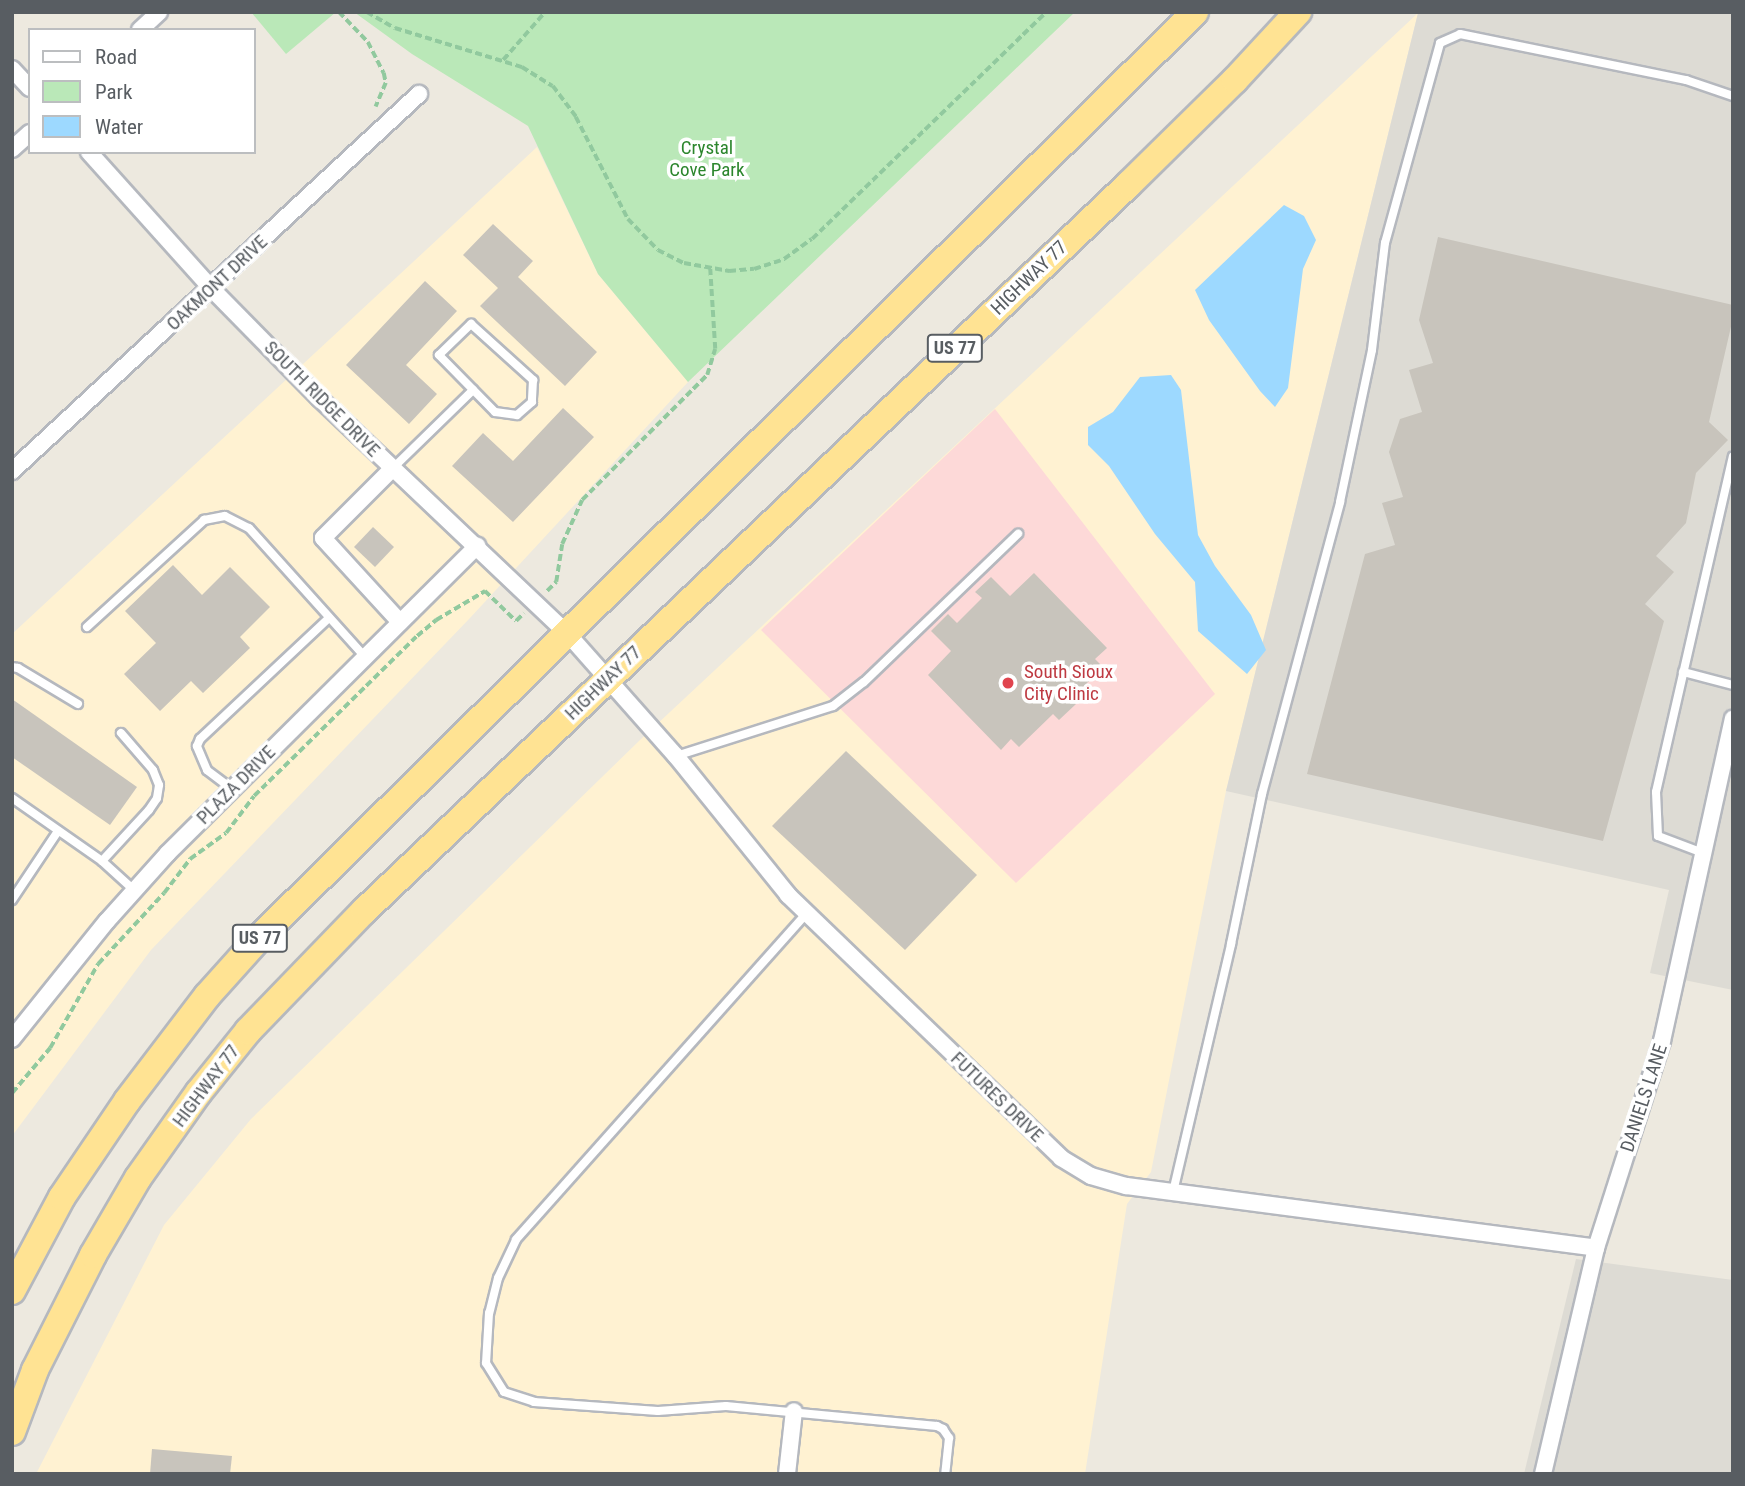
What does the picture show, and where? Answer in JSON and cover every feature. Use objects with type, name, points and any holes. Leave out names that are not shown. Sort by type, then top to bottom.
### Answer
[{"type":"highway","name":"US 77","points":[[12,1292],[62,1197],[127,1101],[207,996],[260,937],[1195,12]]},
{"type":"highway","name":"HIGHWAY 77","points":[[12,1432],[35,1370],[93,1255],[138,1178],[199,1092],[248,1031],[304,971],[607,679],[1235,80],[1298,12]]},
{"type":"street","points":[[142,28],[159,12]]},
{"type":"street","points":[[12,69],[28,86]]},
{"type":"street","name":"OAKMONT DRIVE","points":[[12,471],[212,289],[419,94]]},
{"type":"street","points":[[12,149],[28,135]]},
{"type":"street","name":"SOUTH RIDGE DRIVE","points":[[91,154],[212,289],[393,468],[567,634]]},
{"type":"street","points":[[393,468],[323,538],[400,622]]},
{"type":"street","name":"PLAZA DRIVE","points":[[12,1039],[135,891],[232,789],[477,546]]},
{"type":"street","name":"FUTURES DRIVE","points":[[567,634],[676,756],[758,861],[806,914],[1061,1158],[1097,1178],[1173,1192],[1596,1248]]},
{"type":"street","name":"DANIELS LANE","points":[[1543,1474],[1596,1248],[1662,1041],[1703,853],[1726,778],[1733,719]]},
{"type":"street","points":[[787,1474],[794,1411]]},
{"type":"lane","points":[[1173,1192],[1231,944],[1262,794],[1340,502],[1372,350],[1385,243],[1440,43],[1460,34],[1686,80],[1733,96]]},
{"type":"lane","points":[[471,324],[533,380],[532,402],[517,415],[495,412],[473,390],[439,355],[471,324]]},
{"type":"lane","points":[[393,468],[473,390]]},
{"type":"lane","points":[[1703,853],[1658,836],[1656,792],[1733,457]]},
{"type":"lane","points":[[87,627],[204,520],[225,516],[249,528],[365,657]]},
{"type":"lane","points":[[676,756],[704,745],[815,714],[844,699],[1018,534]]},
{"type":"lane","points":[[232,789],[207,770],[197,746],[200,739],[329,618]]},
{"type":"lane","points":[[12,667],[78,704]]},
{"type":"lane","points":[[1683,671],[1733,685]]},
{"type":"lane","points":[[102,861],[149,810],[157,798],[159,785],[153,770],[121,733]]},
{"type":"lane","points":[[12,799],[102,861],[135,891]]},
{"type":"lane","points":[[12,900],[58,831]]},
{"type":"lane","points":[[806,914],[516,1240],[498,1278],[485,1337],[486,1363],[496,1383],[516,1398],[658,1411],[726,1406],[937,1426],[943,1429],[949,1438],[945,1474]]},
{"type":"path","points":[[339,12],[368,42],[384,73],[386,83],[376,107]]},
{"type":"path","points":[[367,12],[406,32],[503,60],[539,76],[567,100],[628,219],[659,250],[684,263],[710,269],[754,269],[783,259],[812,239],[1046,12]]},
{"type":"path","points":[[503,60],[545,12]]},
{"type":"path","points":[[12,1093],[50,1048],[98,964],[164,893],[190,859],[226,833],[254,796],[417,636],[436,620],[485,591],[516,621],[556,582],[562,544],[582,500],[707,375],[715,349],[710,269]]},
{"type":"shaded area","points":[[1733,12],[1733,990],[1650,973],[1669,890],[1226,791],[1418,13]]},
{"type":"shaded area","points":[[1418,13],[1226,791],[1151,1172],[1127,1204],[1085,1474],[36,1474],[164,1225],[251,1119],[640,740]]},
{"type":"shaded area","points":[[537,147],[598,274],[688,382],[470,618],[151,950],[12,1136],[12,634]]},
{"type":"shaded area","points":[[995,409],[1215,694],[1016,883],[761,630]]},
{"type":"shaded area","points":[[1576,1259],[1733,1280],[1733,1474],[1524,1474]]},
{"type":"green space","points":[[251,12],[336,12],[286,54]]},
{"type":"green space","name":"Crystal Cove Park","points":[[354,12],[1075,12],[688,382],[598,274],[528,126],[412,54]]},
{"type":"water","points":[[1284,205],[1304,216],[1316,240],[1303,269],[1288,388],[1275,407],[1260,391],[1209,320],[1195,290]]},
{"type":"water","points":[[1171,375],[1181,390],[1198,535],[1215,566],[1251,615],[1266,650],[1247,674],[1198,631],[1195,582],[1155,534],[1109,466],[1088,445],[1088,427],[1113,412],[1140,377]]},
{"type":"building","points":[[493,224],[533,261],[518,277],[597,352],[565,386],[480,306],[498,288],[463,255]]},
{"type":"building","points":[[1438,237],[1733,305],[1733,318],[1709,422],[1728,440],[1696,473],[1686,523],[1656,556],[1674,572],[1645,604],[1664,621],[1603,841],[1307,774],[1365,554],[1395,545],[1382,503],[1403,497],[1389,452],[1400,419],[1422,412],[1409,370],[1433,363],[1419,320]]},
{"type":"building","points":[[425,281],[457,311],[406,365],[437,394],[409,424],[346,365]]},
{"type":"building","points":[[563,408],[594,437],[513,522],[452,466],[483,433],[513,461]]},
{"type":"building","points":[[373,527],[394,547],[375,567],[354,547]]},
{"type":"building","points":[[173,565],[202,595],[230,567],[270,607],[240,637],[250,648],[203,693],[191,681],[160,711],[124,674],[156,643],[125,611]]},
{"type":"building","points":[[1034,573],[1107,648],[1095,659],[1103,667],[1071,699],[1076,704],[1059,720],[1053,714],[1019,747],[1011,739],[1001,750],[928,675],[951,651],[931,631],[948,614],[957,623],[982,598],[975,592],[991,577],[1010,596]]},
{"type":"building","points":[[12,699],[137,787],[110,825],[12,757]]},
{"type":"building","points":[[846,751],[977,875],[905,950],[772,826]]},
{"type":"building","points":[[152,1449],[232,1456],[230,1474],[150,1474]]},
{"type":"place","name":"South Sioux City Clinic","points":[[1008,683]]}]
